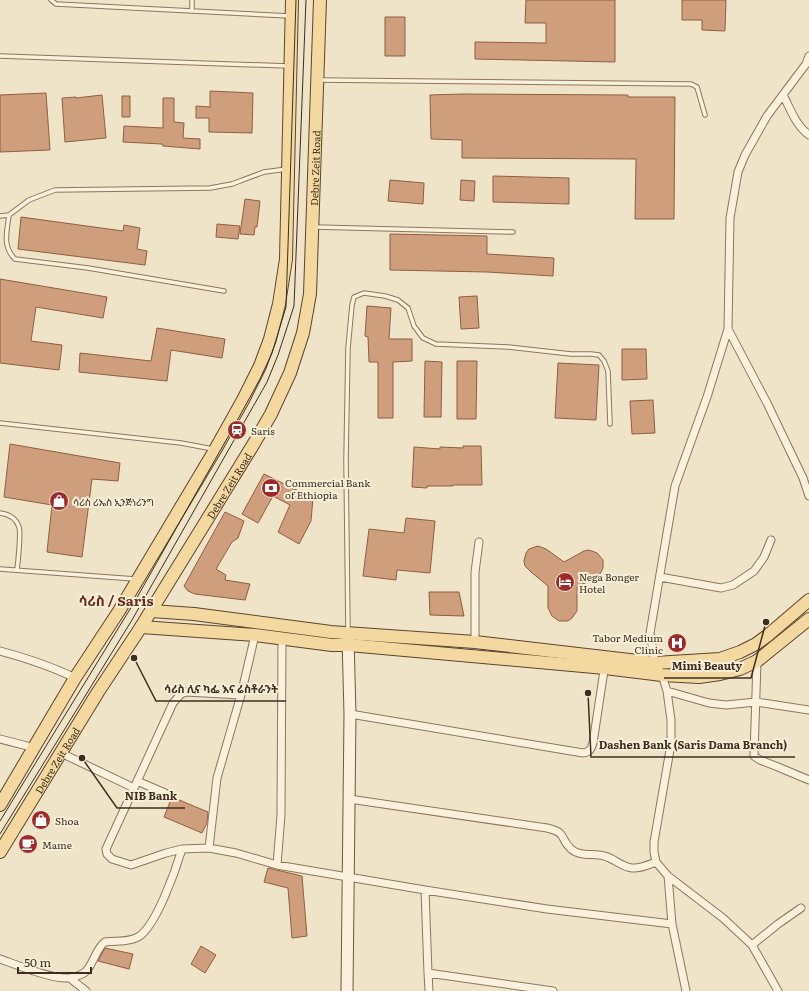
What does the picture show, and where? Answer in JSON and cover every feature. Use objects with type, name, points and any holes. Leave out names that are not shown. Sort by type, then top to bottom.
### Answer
[{"type":"main road","points":[[0,805],[75,678],[138,579],[216,450],[260,366],[270,339],[279,304],[286,259],[292,0]]},
{"type":"main road","name":"Debre Zeit Road","points":[[0,852],[98,692],[151,611],[253,445],[290,373],[303,333],[310,294],[320,0]]},
{"type":"main road","points":[[151,611],[194,614],[349,639],[605,663],[655,663],[720,658],[740,652],[768,636],[809,600]]},
{"type":"main road","points":[[141,626],[255,636],[332,645],[349,639],[475,642],[605,663],[662,675],[699,678],[740,669],[757,661],[809,619]]},
{"type":"street","points":[[778,991],[752,945],[723,918],[668,876],[656,862],[654,842],[671,744],[671,720],[667,691],[662,675],[655,663],[650,633],[674,486],[707,396],[728,329],[730,218],[738,172],[744,155],[767,116],[806,64],[809,56]]},
{"type":"street","points":[[783,95],[798,124],[809,135]]},
{"type":"street","points":[[728,329],[767,403],[803,478],[809,496]]},
{"type":"street","points":[[660,578],[721,588],[733,586],[754,571],[764,557],[771,540]]},
{"type":"street","points":[[475,642],[475,572],[479,542]]},
{"type":"street","points":[[209,848],[217,778],[241,695],[255,636]]},
{"type":"street","points":[[277,865],[281,816],[282,639]]},
{"type":"street","points":[[347,991],[350,714],[349,639]]},
{"type":"street","points":[[0,651],[25,657],[75,678]]},
{"type":"street","points":[[757,661],[754,756],[760,760],[809,780]]},
{"type":"street","points":[[350,714],[583,753],[591,750],[593,743],[605,663]]},
{"type":"street","points":[[667,691],[708,703],[726,705],[756,702],[809,710]]},
{"type":"street","points":[[241,695],[186,692],[181,694],[173,703],[106,849],[107,854],[112,859],[131,865],[182,849],[209,848],[236,853],[277,865],[425,890],[547,909],[672,924]]},
{"type":"street","points":[[0,739],[34,748]]},
{"type":"street","points":[[61,753],[134,788]]},
{"type":"street","points":[[137,781],[165,793]]},
{"type":"street","points":[[349,799],[557,830],[563,835],[571,850],[579,853],[605,856],[632,868],[640,868],[656,862]]},
{"type":"street","points":[[71,978],[84,972],[99,947],[105,942],[126,941],[139,937],[150,925],[163,899],[182,849]]},
{"type":"street","points":[[668,876],[672,924],[686,991]]},
{"type":"street","points":[[425,890],[429,991]]},
{"type":"street","points":[[752,945],[801,908]]},
{"type":"street","points":[[0,959],[38,972],[71,978],[86,991]]},
{"type":"street","points":[[428,973],[515,989],[552,991]]},
{"type":"lane","points":[[51,0],[56,4],[292,16]]},
{"type":"lane","points":[[85,0],[85,5]]},
{"type":"lane","points":[[192,0],[192,11]]},
{"type":"lane","points":[[0,56],[291,66]]},
{"type":"lane","points":[[317,80],[691,84],[697,87],[705,115]]},
{"type":"lane","points":[[0,216],[9,215],[30,200],[55,190],[210,188],[232,184],[264,172],[289,168]]},
{"type":"lane","points":[[9,215],[6,242],[9,253],[15,259],[88,268],[224,290]]},
{"type":"lane","points":[[313,227],[513,232]]},
{"type":"lane","points":[[349,639],[346,460],[348,348],[354,297],[364,293],[385,296],[398,300],[408,308],[414,326],[423,338],[436,344],[508,347],[571,354],[599,355],[604,361],[608,371],[610,424]]},
{"type":"lane","points":[[0,423],[181,443],[216,450]]},
{"type":"lane","points":[[0,513],[5,513],[14,518],[19,527],[17,570]]},
{"type":"lane","points":[[0,569],[138,579]]},
{"type":"building","points":[[526,0],[615,0],[615,62],[475,59],[475,42],[546,43],[546,23],[525,23]]},
{"type":"building","points":[[682,0],[726,0],[725,31],[702,30],[702,20],[682,20]]},
{"type":"building","points":[[385,17],[405,17],[405,56],[385,56]]},
{"type":"building","points":[[210,91],[253,93],[252,133],[209,132],[209,118],[196,118],[196,106],[210,107]]},
{"type":"building","points":[[46,93],[50,150],[0,152],[0,95]]},
{"type":"building","points":[[102,95],[106,138],[65,142],[62,98]]},
{"type":"building","points":[[430,95],[628,95],[628,97],[675,97],[674,219],[635,219],[636,159],[462,158],[462,140],[431,139]]},
{"type":"building","points":[[122,96],[130,96],[130,117],[122,117]]},
{"type":"building","points":[[163,98],[174,98],[174,122],[184,123],[183,138],[200,139],[200,149],[163,146],[162,144],[123,142],[124,126],[163,128]]},
{"type":"building","points":[[493,176],[569,178],[569,204],[493,202]]},
{"type":"building","points":[[390,180],[424,183],[423,204],[388,201]]},
{"type":"building","points":[[461,180],[475,181],[474,201],[460,200]]},
{"type":"building","points":[[245,199],[260,201],[257,227],[255,227],[254,235],[240,234]]},
{"type":"building","points":[[21,217],[123,231],[124,225],[140,228],[137,249],[147,251],[145,265],[18,249]]},
{"type":"building","points":[[217,224],[240,226],[238,239],[216,237]]},
{"type":"building","points":[[390,234],[487,236],[487,254],[554,258],[553,276],[487,272],[390,270]]},
{"type":"building","points":[[0,279],[107,297],[103,318],[36,307],[31,341],[62,345],[59,370],[0,363]]},
{"type":"building","points":[[477,296],[479,328],[461,329],[459,297]]},
{"type":"building","points":[[367,306],[391,308],[389,339],[412,339],[412,361],[393,362],[393,418],[378,418],[378,362],[369,362],[368,337],[365,336]]},
{"type":"building","points":[[157,328],[225,339],[222,358],[171,350],[167,381],[79,372],[80,353],[151,361]]},
{"type":"building","points":[[622,349],[646,349],[647,379],[622,380]]},
{"type":"building","points":[[425,361],[442,362],[441,417],[424,417]]},
{"type":"building","points":[[457,361],[477,361],[476,419],[457,419]]},
{"type":"building","points":[[558,363],[599,365],[596,420],[555,418]]},
{"type":"building","points":[[653,400],[655,433],[632,434],[630,401]]},
{"type":"building","name":"ሳሪስ ሪኤስ ኢንጅነሪንግ","points":[[10,444],[120,463],[118,481],[92,479],[82,557],[47,552],[52,505],[4,497]]},
{"type":"building","points":[[463,446],[481,446],[482,485],[427,486],[427,488],[412,487],[414,447],[440,449],[440,447],[463,448]]},
{"type":"building","points":[[264,474],[313,498],[311,521],[299,544],[278,532],[290,505],[273,496],[258,523],[242,514]]},
{"type":"building","points":[[225,512],[244,521],[238,538],[232,542],[216,569],[226,575],[225,580],[250,584],[245,600],[195,594],[188,591],[184,586]]},
{"type":"building","points":[[406,518],[435,521],[430,573],[397,570],[396,580],[363,576],[369,529],[404,533]]},
{"type":"building","name":"Nega Bonger Hotel","points":[[538,546],[546,549],[564,562],[584,551],[589,550],[597,553],[603,560],[603,568],[599,576],[577,587],[577,611],[568,621],[559,621],[552,616],[548,608],[548,586],[525,566],[524,561],[526,553],[529,549]]},
{"type":"building","points":[[429,592],[459,592],[464,616],[430,615]]},
{"type":"building","points":[[172,797],[208,812],[207,823],[202,833],[164,817]]},
{"type":"building","points":[[268,868],[302,876],[307,936],[292,938],[288,888],[264,882]]},
{"type":"building","points":[[201,946],[216,955],[205,973],[191,964]]},
{"type":"building","points":[[105,948],[133,954],[129,969],[98,961]]},
{"type":"tram line","points":[[0,821],[135,601],[233,428],[260,379],[272,353],[286,307],[296,0]]},
{"type":"tram line","points":[[0,834],[132,620],[267,382],[278,355],[294,306],[306,0]]},
{"type":"place","name":"Saris","points":[[237,430]]},
{"type":"place","name":"Commercial Bank of Ethiopia","points":[[271,488]]},
{"type":"place","name":"ሳሪስ ሪኤስ ኢንጅነሪንግ","points":[[59,501]]},
{"type":"place","name":"Nega Bonger Hotel","points":[[565,582]]},
{"type":"place","name":"Mimi Beauty","points":[[766,622]]},
{"type":"place","name":"Tabor Medium Clinic","points":[[677,643]]},
{"type":"place","name":"ሳሪስ ሊና ካፌ እና ሬስቶራንት","points":[[134,658]]},
{"type":"place","name":"Dashen Bank (Saris Dama Branch)","points":[[588,693]]},
{"type":"place","name":"NIB Bank","points":[[82,758]]},
{"type":"place","name":"Shoa","points":[[41,820]]},
{"type":"place","name":"Mame","points":[[28,844]]},
{"type":"district","name":"ሳሪስ / Saris","points":[[116,600]]}]
